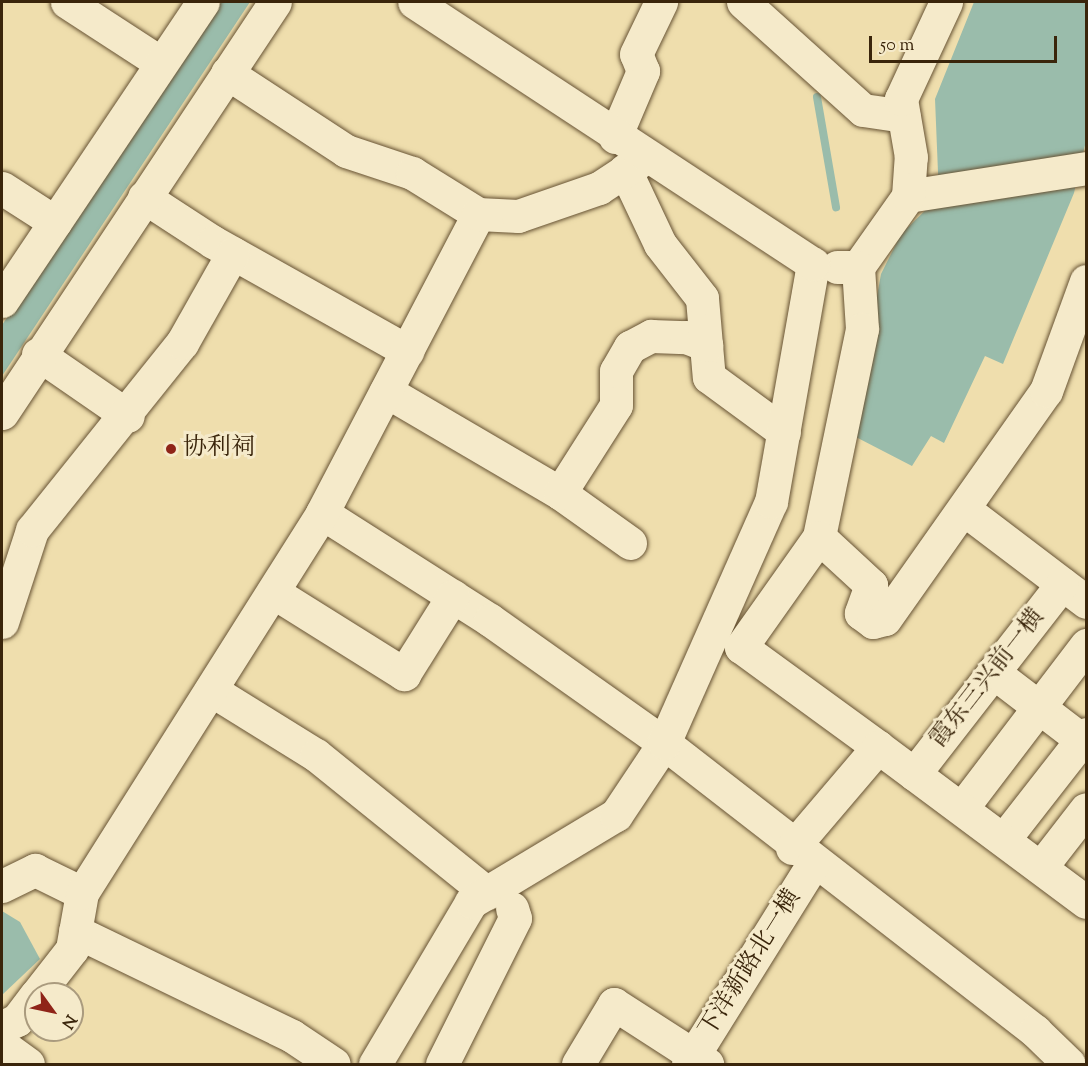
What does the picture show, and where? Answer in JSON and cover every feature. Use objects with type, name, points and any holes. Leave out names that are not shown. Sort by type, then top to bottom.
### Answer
[{"type":"street","points":[[68,2],[161,63]]},
{"type":"street","points":[[2,301],[203,2]]},
{"type":"street","points":[[2,413],[38,354],[275,2]]},
{"type":"street","points":[[414,2],[615,137],[636,164],[660,243],[702,298],[709,377],[784,432]]},
{"type":"street","points":[[615,137],[643,71],[636,54],[661,2]]},
{"type":"street","points":[[742,2],[863,110],[904,116]]},
{"type":"street","points":[[946,2],[901,99],[911,157],[908,196],[858,267],[862,329],[819,537],[741,647],[1004,839],[1086,902]]},
{"type":"street","points":[[227,73],[346,151],[412,173],[478,214],[519,216],[599,188],[636,164]]},
{"type":"street","points":[[636,164],[813,264],[858,267]]},
{"type":"street","points":[[908,196],[1086,168]]},
{"type":"street","points":[[2,188],[55,222]]},
{"type":"street","points":[[144,197],[233,253],[407,351]]},
{"type":"street","points":[[46,982],[72,949],[82,893],[322,513],[478,214]]},
{"type":"street","points":[[2,622],[32,530],[128,416],[182,343],[233,253]]},
{"type":"street","points":[[375,1065],[471,902],[499,900],[616,815],[664,743],[771,502],[813,264]]},
{"type":"street","points":[[819,537],[871,585],[861,613],[873,622],[885,619],[965,510],[1046,391],[1078,331],[1086,281]]},
{"type":"street","points":[[560,494],[616,405],[615,371],[630,347],[651,336],[686,337],[706,345]]},
{"type":"street","points":[[38,354],[128,416]]},
{"type":"street","points":[[386,391],[560,494],[630,543]]},
{"type":"street","points":[[965,510],[1074,593]]},
{"type":"street","points":[[322,513],[453,596],[664,743],[803,856],[1035,1031],[1069,1065]]},
{"type":"street","points":[[273,592],[404,674],[453,596]]},
{"type":"street","name":"霞东三兴前一横","points":[[914,774],[993,672],[1074,593]]},
{"type":"street","points":[[962,808],[1086,645]]},
{"type":"street","points":[[993,672],[1085,739],[1004,839]]},
{"type":"street","points":[[211,690],[316,755],[499,900],[515,918],[442,1065]]},
{"type":"street","name":"下洋新路北一横","points":[[696,1062],[803,856],[878,747]]},
{"type":"street","points":[[1041,867],[1086,809]]},
{"type":"street","points":[[2,886],[35,870],[82,893]]},
{"type":"street","points":[[75,931],[292,1036],[334,1065]]},
{"type":"street","points":[[578,1065],[614,1004],[696,1062]]},
{"type":"street","points":[[2,1027],[17,1020],[24,1011]]},
{"type":"street","points":[[2,1045],[28,1065]]},
{"type":"shaded area","points":[[221,2],[250,2],[2,376],[2,325]]},
{"type":"shaded area","points":[[974,2],[1086,2],[1086,141],[1074,193],[1003,364],[985,356],[944,443],[931,436],[912,466],[852,435],[881,274],[901,234],[939,197],[935,99]]},
{"type":"shaded area","points":[[2,911],[20,922],[40,959],[2,995]]},
{"type":"waterway","points":[[817,97],[836,207]]},
{"type":"place","name":"协利祠","points":[[171,449]]}]
